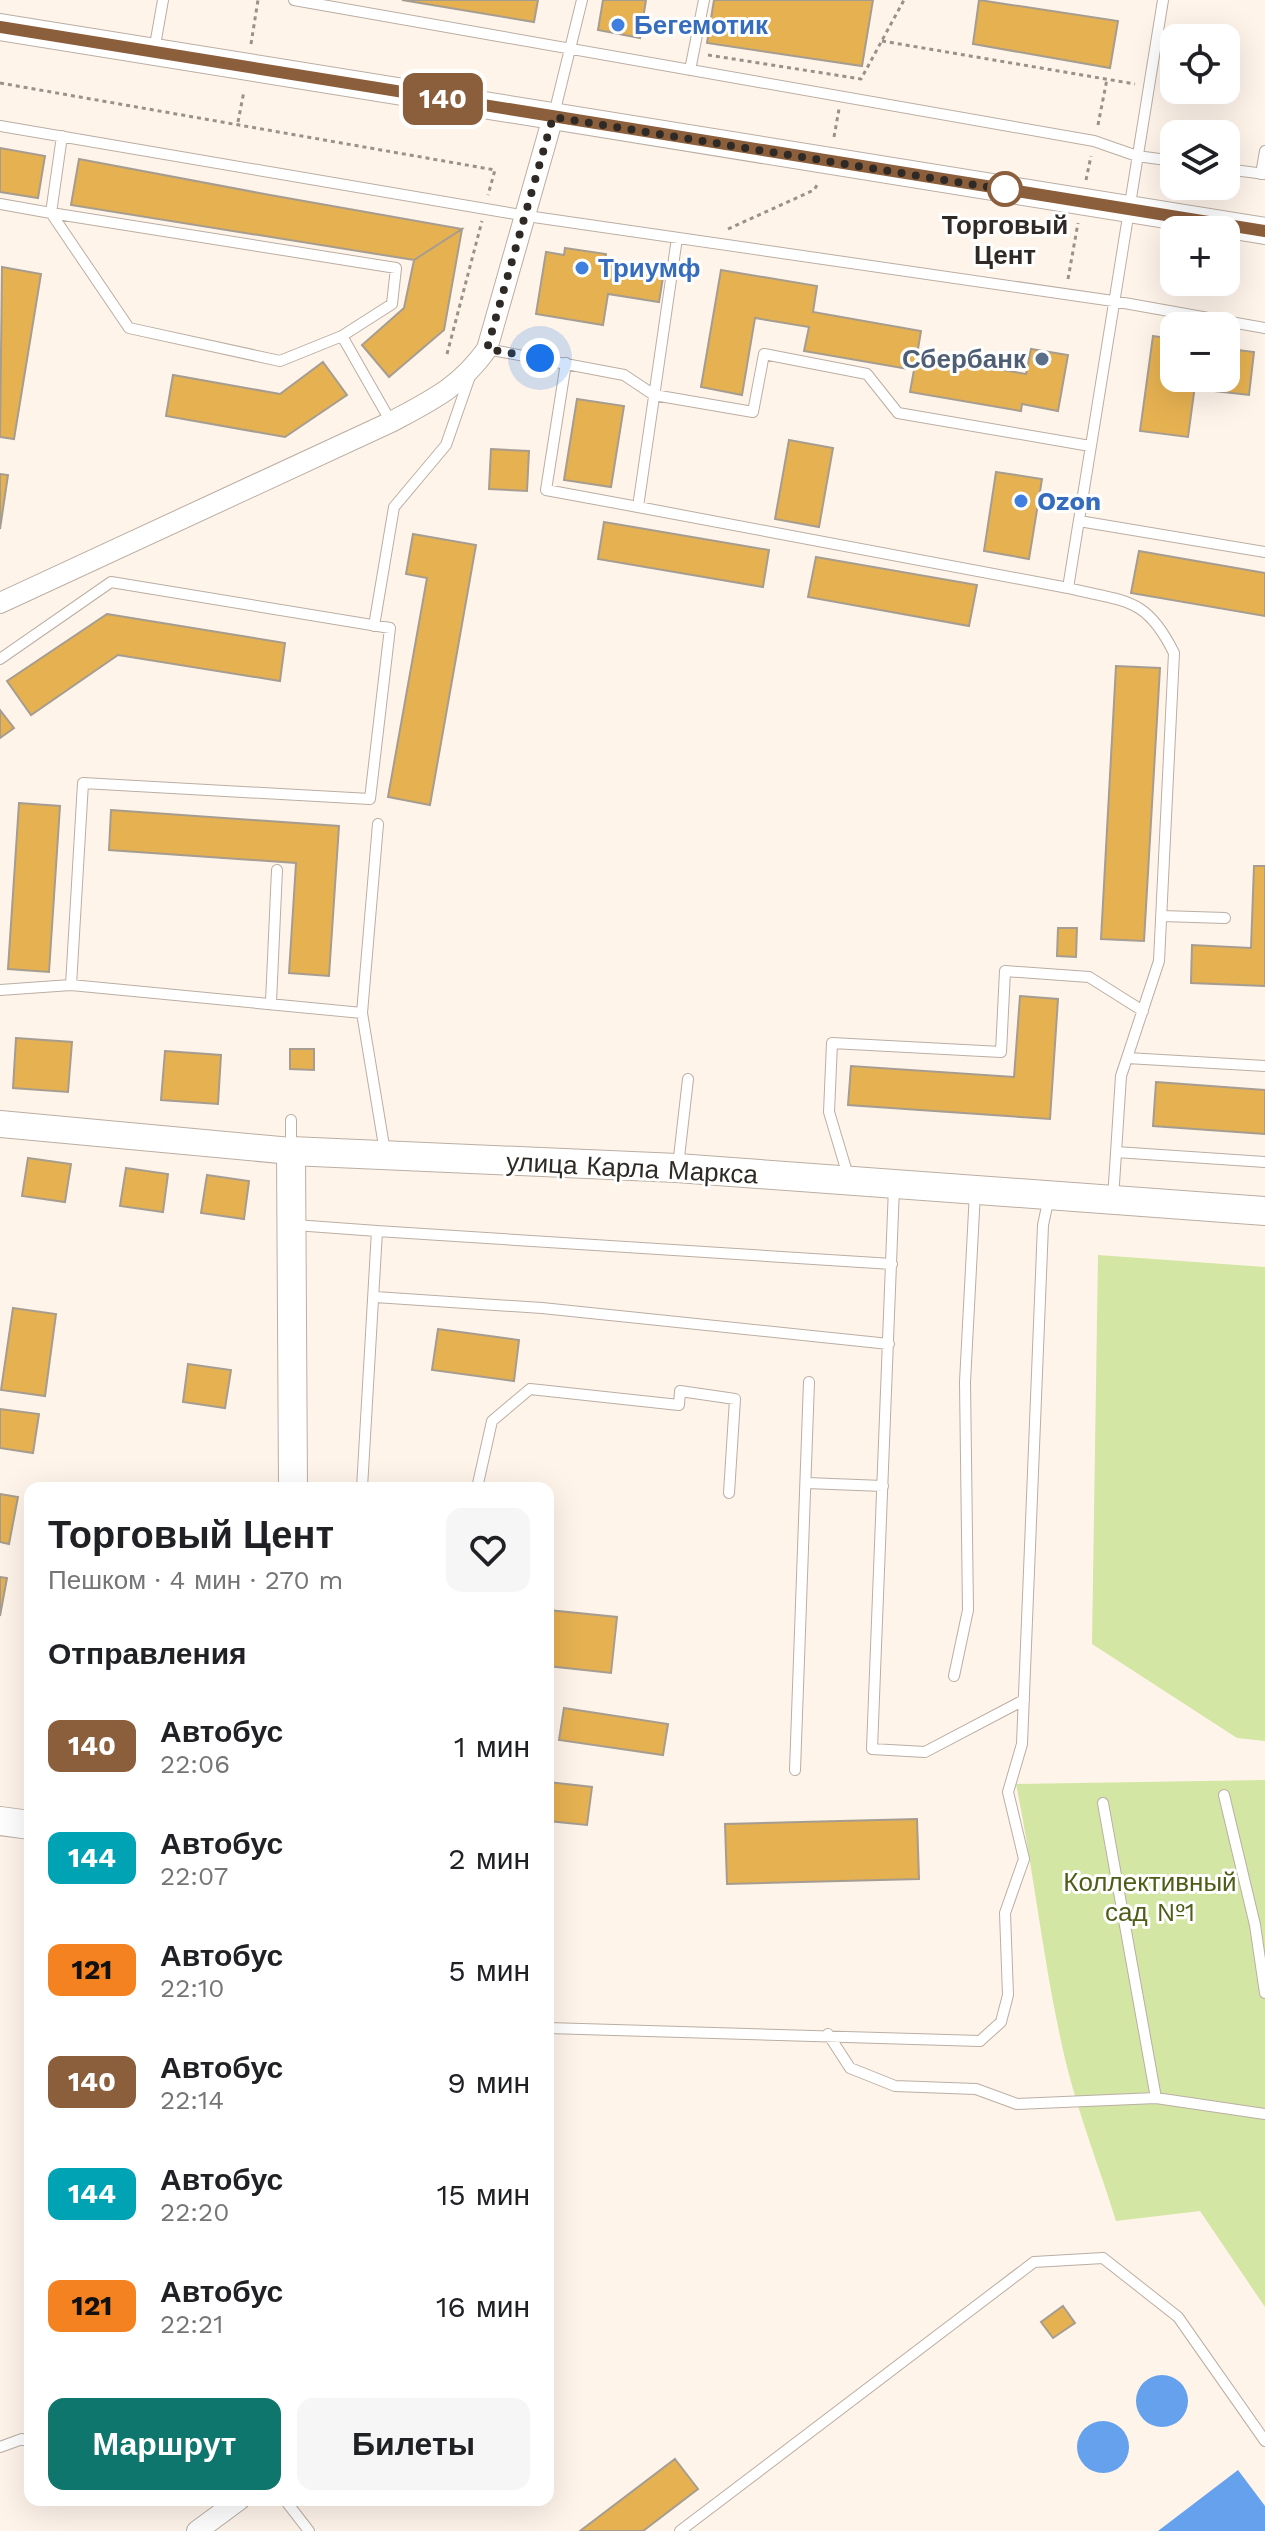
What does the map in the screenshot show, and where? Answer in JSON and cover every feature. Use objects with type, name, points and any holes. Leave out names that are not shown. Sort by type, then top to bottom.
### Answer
[{"type":"main road","name":"улица Карла Маркса","points":[[291,1151],[677,1168],[1265,1211]]},
{"type":"main road","points":[[291,1151],[293,1482]]},
{"type":"main road","points":[[0,1821],[24,1824]]},
{"type":"street","points":[[0,27],[1265,231]]},
{"type":"street","points":[[0,603],[391,422],[453,388],[471,372],[487,349],[553,117]]},
{"type":"street","name":"улица Карла Маркса","points":[[0,1124],[291,1151]]},
{"type":"street","points":[[197,2531],[231,2506]]},
{"type":"lane","points":[[154,53],[163,0]]},
{"type":"lane","points":[[294,0],[1094,141],[1137,156],[1160,159]]},
{"type":"lane","points":[[553,117],[582,0]]},
{"type":"lane","points":[[690,70],[704,0]]},
{"type":"lane","points":[[1068,588],[1163,0]]},
{"type":"lane","points":[[0,126],[527,216],[1113,301],[1265,328]]},
{"type":"lane","points":[[0,204],[51,213],[396,268],[392,304],[342,336],[280,361],[129,328],[51,213],[62,136]]},
{"type":"lane","points":[[1240,171],[1263,174],[1265,151]]},
{"type":"lane","points":[[638,507],[677,238]]},
{"type":"lane","points":[[342,336],[391,422]]},
{"type":"lane","points":[[487,349],[624,375],[654,395],[753,412],[764,354],[867,374],[898,413],[1090,446]]},
{"type":"lane","points":[[566,363],[546,490],[1068,588],[1137,605],[1160,624],[1174,653],[1159,961],[1121,1076],[1113,1200]]},
{"type":"lane","points":[[374,626],[394,507],[446,445],[471,372]]},
{"type":"lane","points":[[1079,521],[1265,552]]},
{"type":"lane","points":[[0,659],[111,582],[390,628],[370,799],[83,783],[71,985]]},
{"type":"lane","points":[[378,824],[362,1013],[385,1154]]},
{"type":"lane","points":[[271,1002],[277,870]]},
{"type":"lane","points":[[1162,916],[1225,918]]},
{"type":"lane","points":[[850,1181],[829,1112],[832,1043],[1001,1052],[1005,971],[1089,977],[1143,1011]]},
{"type":"lane","points":[[0,990],[71,985],[362,1013]]},
{"type":"lane","points":[[1127,1058],[1265,1066]]},
{"type":"lane","points":[[677,1168],[688,1079]]},
{"type":"lane","points":[[291,1120],[291,1151]]},
{"type":"lane","points":[[1116,1152],[1265,1162]]},
{"type":"lane","points":[[894,1185],[872,1749],[925,1752],[1024,1700]]},
{"type":"lane","points":[[954,1676],[968,1610],[965,1382],[976,1190]]},
{"type":"lane","points":[[554,2028],[828,2034],[980,2041],[1001,2022],[1008,1995],[1005,1913],[1024,1859],[1008,1792],[1022,1744],[1043,1225],[1049,1196]]},
{"type":"lane","points":[[291,1225],[892,1264]]},
{"type":"lane","points":[[362,1482],[377,1231]]},
{"type":"lane","points":[[375,1297],[542,1308],[889,1344]]},
{"type":"lane","points":[[795,1770],[809,1382]]},
{"type":"lane","points":[[478,1482],[492,1421],[530,1389],[679,1405],[680,1391],[735,1399],[729,1493]]},
{"type":"lane","points":[[807,1483],[883,1486]]},
{"type":"lane","points":[[1224,1795],[1255,1925],[1265,1993]]},
{"type":"lane","points":[[1103,1803],[1156,2098]]},
{"type":"lane","points":[[828,2034],[850,2068],[895,2086],[976,2089],[1017,2104],[1156,2098],[1265,2114]]},
{"type":"lane","points":[[680,2531],[1034,2262],[1103,2258],[1178,2317],[1265,2441]]},
{"type":"lane","points":[[0,2447],[24,2440]]},
{"type":"lane","points":[[290,2506],[309,2531]]},
{"type":"path","points":[[693,53],[861,79],[904,0]]},
{"type":"path","points":[[882,41],[1149,86],[1160,85]]},
{"type":"green space","points":[[1098,1255],[1265,1267],[1265,1741],[1237,1738],[1092,1644]]},
{"type":"green space","name":"Коллективный сад №1","points":[[1265,1780],[1265,2307],[1200,2211],[1116,2221],[1066,2063],[1016,1784]]},
{"type":"water","points":[[1162,2375],[1180,2383],[1188,2401],[1180,2419],[1162,2427],[1144,2419],[1136,2401],[1144,2383]]},
{"type":"water","points":[[1103,2421],[1121,2429],[1129,2447],[1121,2465],[1103,2473],[1085,2465],[1077,2447],[1085,2429]]},
{"type":"water","points":[[1238,2470],[1265,2506],[1265,2531],[1158,2531]]},
{"type":"building","points":[[402,0],[538,0],[534,22]]},
{"type":"building","points":[[603,0],[646,0],[640,38],[598,30]]},
{"type":"building","points":[[714,0],[873,0],[862,66],[707,43]]},
{"type":"building","points":[[979,0],[1118,21],[1110,68],[973,44]]},
{"type":"building","points":[[0,148],[45,156],[38,198],[0,192]]},
{"type":"building","points":[[79,159],[462,229],[414,260],[71,205]]},
{"type":"building","points":[[462,229],[444,330],[389,377],[362,345],[404,308],[414,260]]},
{"type":"building","points":[[565,248],[606,254],[605,262],[664,271],[659,302],[608,294],[603,325],[536,314],[546,252],[564,255]]},
{"type":"building","points":[[2,267],[41,274],[14,439],[0,437]]},
{"type":"building","points":[[721,270],[817,286],[813,312],[921,331],[917,355],[1026,374],[1031,349],[1068,355],[1058,411],[1022,404],[1021,411],[910,392],[914,370],[804,351],[809,327],[755,318],[742,395],[701,387]]},
{"type":"building","points":[[1153,336],[1160,337],[1160,392],[1194,392],[1188,437],[1140,431]]},
{"type":"building","points":[[1240,350],[1254,352],[1249,395],[1224,392],[1240,392]]},
{"type":"building","points":[[323,362],[347,395],[285,437],[166,416],[173,375],[280,394]]},
{"type":"building","points":[[577,399],[624,406],[611,487],[564,480]]},
{"type":"building","points":[[789,440],[833,448],[819,527],[775,519]]},
{"type":"building","points":[[491,449],[529,451],[527,491],[489,489]]},
{"type":"building","points":[[996,472],[1042,479],[1029,559],[984,551]]},
{"type":"building","points":[[0,474],[8,475],[0,529]]},
{"type":"building","points":[[604,522],[769,550],[763,587],[598,559]]},
{"type":"building","points":[[413,534],[476,545],[430,805],[388,797],[427,578],[406,574]]},
{"type":"building","points":[[1139,551],[1265,573],[1265,616],[1131,593]]},
{"type":"building","points":[[816,557],[977,585],[969,626],[808,597]]},
{"type":"building","points":[[107,614],[285,643],[280,681],[118,655],[31,715],[7,681]]},
{"type":"building","points":[[1116,666],[1160,668],[1144,941],[1101,939]]},
{"type":"building","points":[[0,710],[14,728],[0,738]]},
{"type":"building","points":[[19,803],[60,806],[49,972],[8,969]]},
{"type":"building","points":[[111,810],[339,826],[329,976],[289,973],[296,863],[109,850]]},
{"type":"building","points":[[1254,866],[1265,866],[1265,986],[1191,983],[1192,945],[1251,948]]},
{"type":"building","points":[[1058,928],[1077,928],[1076,957],[1057,956]]},
{"type":"building","points":[[1020,996],[1058,999],[1050,1119],[848,1105],[851,1066],[1014,1077]]},
{"type":"building","points":[[16,1038],[72,1042],[68,1092],[13,1088]]},
{"type":"building","points":[[290,1049],[314,1049],[314,1070],[290,1069]]},
{"type":"building","points":[[165,1051],[221,1055],[218,1104],[161,1100]]},
{"type":"building","points":[[1156,1082],[1265,1090],[1265,1134],[1153,1126]]},
{"type":"building","points":[[28,1158],[71,1164],[65,1202],[22,1196]]},
{"type":"building","points":[[126,1168],[168,1174],[163,1212],[120,1206]]},
{"type":"building","points":[[207,1175],[249,1181],[244,1219],[201,1213]]},
{"type":"building","points":[[13,1308],[56,1314],[45,1396],[1,1390]]},
{"type":"building","points":[[438,1329],[519,1340],[514,1381],[432,1370]]},
{"type":"building","points":[[188,1364],[231,1370],[225,1408],[183,1402]]},
{"type":"building","points":[[0,1409],[39,1414],[33,1453],[0,1448]]},
{"type":"building","points":[[0,1494],[18,1497],[9,1544],[0,1542]]},
{"type":"building","points":[[0,1577],[7,1578],[0,1616]]},
{"type":"building","points":[[554,1611],[617,1617],[611,1673],[554,1667]]},
{"type":"building","points":[[564,1708],[668,1724],[663,1755],[559,1740]]},
{"type":"building","points":[[554,1783],[592,1787],[587,1825],[554,1822]]},
{"type":"building","points":[[917,1819],[919,1879],[727,1884],[725,1824]]},
{"type":"building","points":[[1063,2306],[1075,2323],[1053,2338],[1041,2322]]},
{"type":"building","points":[[675,2459],[698,2489],[643,2531],[580,2531]]},
{"type":"bus line","name":"140","points":[[0,27],[1265,231]]},
{"type":"place","name":"Бегемотик","points":[[618,25]]},
{"type":"place","name":"Торговый Цент","points":[[1005,189]]},
{"type":"place","name":"Триумф","points":[[582,268]]},
{"type":"place","name":"Сбербанк","points":[[1042,359]]},
{"type":"place","name":"Ozon","points":[[1021,501]]},
{"type":"route","points":[[540,358],[487,349],[553,117],[1019,192],[1005,189]]}]
